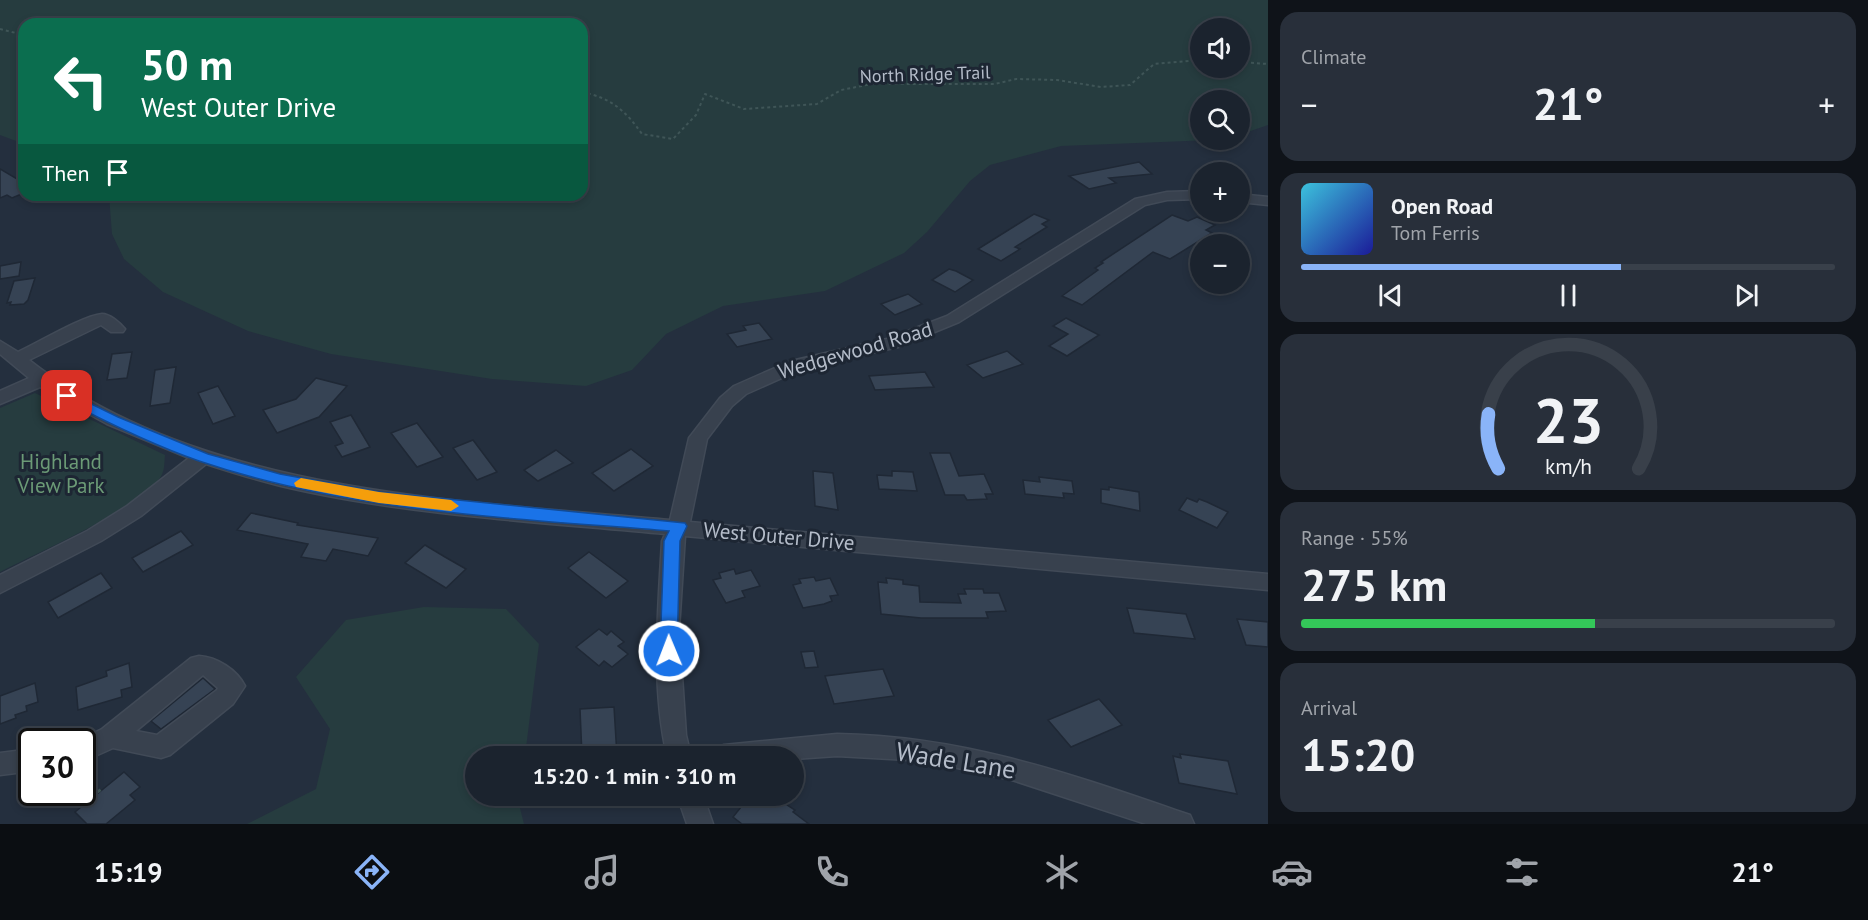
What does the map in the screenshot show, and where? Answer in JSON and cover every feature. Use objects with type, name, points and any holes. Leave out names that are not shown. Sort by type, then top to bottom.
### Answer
[{"type":"street","name":"Wedgewood Road","points":[[677,746],[668,630],[672,541],[679,526],[698,438],[726,402],[740,390],[797,364],[892,343],[923,333],[982,303],[1128,208],[1167,195],[1190,195]]},
{"type":"street","points":[[1250,199],[1268,201]]},
{"type":"street","points":[[15,360],[92,322],[103,319],[117,329]]},
{"type":"street","name":"West Outer Drive","points":[[0,346],[40,380],[113,420],[203,457],[280,479],[379,497],[505,512],[679,526],[1268,582]]},
{"type":"street","points":[[0,398],[40,380]]},
{"type":"street","points":[[0,585],[94,536],[134,511],[203,457]]},
{"type":"street","points":[[96,744],[111,736],[199,665],[209,666],[233,686],[225,697],[161,747],[111,736]]},
{"type":"street","name":"Wade Lane","points":[[804,748],[838,745],[901,748],[953,755],[1027,771],[1180,824]]},
{"type":"street","points":[[0,764],[18,762]]},
{"type":"street","points":[[694,806],[700,824]]},
{"type":"path","points":[[0,29],[18,34]]},
{"type":"path","name":"North Ridge Trail","points":[[588,93],[608,97],[627,112],[642,134],[673,139],[696,115],[705,94],[744,109],[817,104],[841,90],[872,84],[995,84],[1016,79],[1057,80],[1101,87],[1130,85],[1154,64],[1190,61]]},
{"type":"path","points":[[1250,63],[1268,64]]},
{"type":"path","points":[[96,788],[100,792]]},
{"type":"green space","points":[[0,0],[1268,0],[1268,125],[1250,131],[1250,90],[1190,90],[1190,141],[1061,146],[990,165],[970,181],[927,232],[904,253],[825,291],[723,306],[666,334],[632,370],[586,386],[492,379],[331,354],[248,331],[163,292],[124,259],[112,234],[109,201],[588,201],[588,18],[18,18],[18,142],[0,135]]},
{"type":"green space","name":"Highland View Park","points":[[35,393],[165,455],[164,470],[160,478],[147,491],[129,504],[85,530],[0,572],[0,408]]},
{"type":"green space","points":[[424,607],[506,609],[539,644],[526,746],[465,746],[465,806],[520,806],[524,824],[247,824],[316,789],[330,729],[296,677],[346,620]]},
{"type":"building","points":[[1139,162],[1152,174],[1109,178],[1116,183],[1089,189],[1069,176]]},
{"type":"building","points":[[0,169],[18,180],[18,196],[12,198],[7,195],[0,198]]},
{"type":"building","points":[[1034,214],[1049,220],[1042,224],[1047,227],[1015,247],[1020,249],[1001,261],[978,249]]},
{"type":"building","points":[[1172,215],[1190,222],[1208,222],[1215,225],[1206,230],[1212,233],[1210,234],[1190,234],[1190,247],[1170,259],[1153,252],[1082,305],[1062,296],[1098,270],[1095,268],[1103,263],[1101,262]]},
{"type":"building","points":[[21,262],[19,276],[0,279],[0,266]]},
{"type":"building","points":[[949,269],[973,280],[955,292],[932,280]]},
{"type":"building","points":[[35,278],[28,300],[24,304],[10,305],[11,302],[7,303],[14,281]]},
{"type":"building","points":[[908,294],[922,304],[895,315],[881,304]]},
{"type":"building","points":[[1066,318],[1099,335],[1067,356],[1049,346],[1068,334],[1053,326]]},
{"type":"building","points":[[759,323],[772,339],[737,347],[727,334],[746,330],[743,326]]},
{"type":"building","points":[[1007,351],[1023,364],[983,378],[967,365]]},
{"type":"building","points":[[132,352],[127,378],[107,380],[112,354]]},
{"type":"building","points":[[176,367],[170,403],[150,406],[155,370]]},
{"type":"building","points":[[925,372],[934,387],[875,390],[869,376]]},
{"type":"building","points":[[316,378],[347,386],[319,417],[277,433],[263,410],[296,399]]},
{"type":"building","points":[[218,386],[235,416],[213,424],[198,393]]},
{"type":"building","points":[[351,415],[370,447],[342,457],[335,446],[343,443],[330,422]]},
{"type":"building","points":[[417,423],[443,457],[417,467],[391,433]]},
{"type":"building","points":[[473,440],[497,472],[477,480],[453,448]]},
{"type":"building","points":[[631,449],[653,466],[614,491],[592,473]]},
{"type":"building","points":[[556,450],[573,463],[538,481],[524,470]]},
{"type":"building","points":[[930,453],[950,453],[959,476],[984,474],[993,494],[985,494],[987,499],[967,500],[964,495],[945,495]]},
{"type":"building","points":[[813,471],[833,473],[838,510],[815,506]]},
{"type":"building","points":[[892,471],[913,472],[917,491],[879,489],[877,475],[892,476]]},
{"type":"building","points":[[1039,477],[1072,481],[1074,494],[1063,493],[1064,498],[1025,494],[1023,480],[1040,482]]},
{"type":"building","points":[[1109,487],[1139,492],[1140,511],[1101,503],[1101,489],[1109,490]]},
{"type":"building","points":[[1187,498],[1197,502],[1199,499],[1228,512],[1217,528],[1179,510]]},
{"type":"building","points":[[251,513],[298,523],[297,525],[378,538],[368,556],[333,549],[326,561],[301,557],[308,544],[237,530]]},
{"type":"building","points":[[181,531],[193,545],[143,572],[132,558]]},
{"type":"building","points":[[425,545],[466,569],[446,588],[405,563]]},
{"type":"building","points":[[589,552],[628,581],[606,598],[568,568]]},
{"type":"building","points":[[734,569],[736,574],[751,570],[760,586],[742,591],[745,597],[726,603],[713,580],[721,578],[719,573]]},
{"type":"building","points":[[101,573],[112,588],[58,618],[48,602]]},
{"type":"building","points":[[814,577],[816,581],[830,578],[838,595],[830,596],[832,601],[824,604],[803,608],[793,585],[801,583],[799,579]]},
{"type":"building","points":[[886,578],[903,580],[903,584],[919,586],[920,602],[961,603],[958,594],[966,594],[964,589],[983,589],[984,593],[999,593],[1006,611],[986,612],[988,618],[921,618],[881,614],[878,582],[887,583]]},
{"type":"building","points":[[1127,608],[1186,614],[1195,639],[1134,633]]},
{"type":"building","points":[[1237,619],[1268,622],[1268,647],[1246,645]]},
{"type":"building","points":[[599,629],[607,635],[611,631],[624,642],[618,646],[628,654],[612,667],[604,661],[599,666],[576,647]]},
{"type":"building","points":[[814,651],[818,667],[805,668],[801,652]]},
{"type":"building","points":[[129,663],[132,687],[121,690],[122,697],[78,710],[76,687],[107,676],[106,671]]},
{"type":"building","points":[[883,669],[894,696],[834,704],[825,676]]},
{"type":"building","points":[[203,678],[215,689],[161,729],[151,721]]},
{"type":"building","points":[[35,683],[38,702],[26,706],[27,711],[15,715],[16,718],[0,724],[0,696]]},
{"type":"building","points":[[1099,699],[1122,725],[1071,747],[1048,720]]},
{"type":"building","points":[[614,707],[616,746],[582,746],[580,709]]},
{"type":"building","points":[[1180,754],[1228,761],[1237,794],[1179,783],[1173,756],[1181,758]]},
{"type":"building","points":[[124,772],[140,787],[130,795],[135,800],[106,824],[87,824],[75,812],[82,806],[96,806],[96,795]]},
{"type":"building","points":[[742,806],[789,806],[809,824],[742,824],[733,817]]},
{"type":"slow traffic","points":[[301,483],[346,492],[451,506]]},
{"type":"route","points":[[67,396],[113,420],[203,457],[280,479],[379,497],[505,512],[679,526],[672,541],[669,651]]}]
